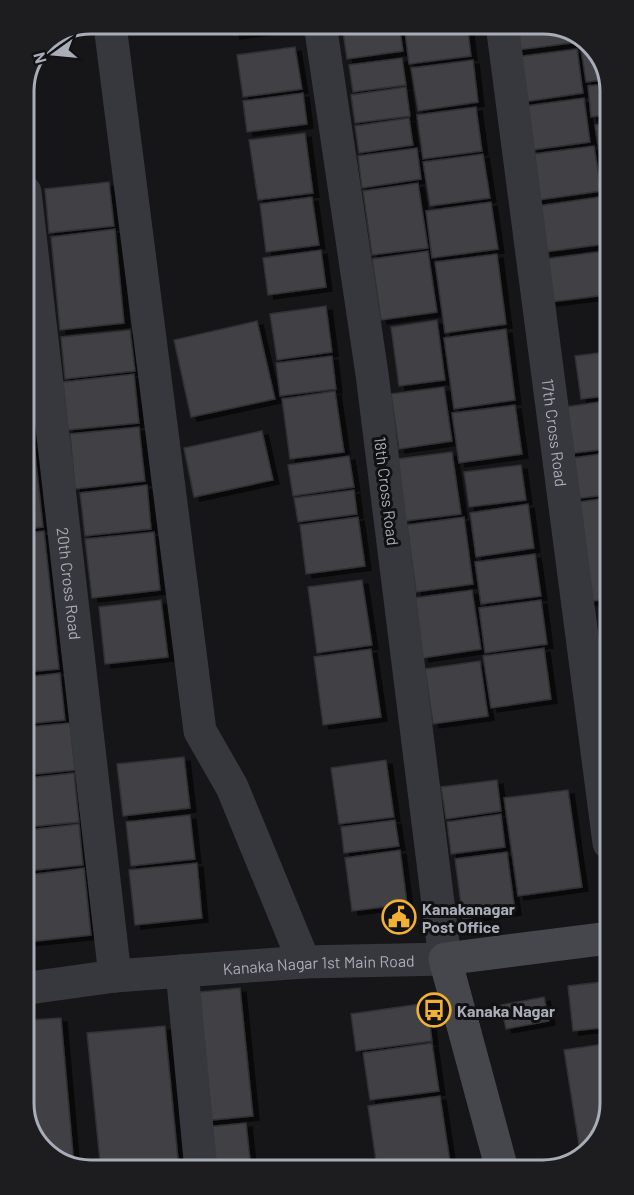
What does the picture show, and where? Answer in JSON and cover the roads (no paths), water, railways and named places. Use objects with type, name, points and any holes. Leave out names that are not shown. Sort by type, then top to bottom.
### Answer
[{"type":"street","points":[[111,34],[201,731],[232,787],[304,962]]},
{"type":"street","name":"18th Cross Road","points":[[322,35],[372,375],[446,958]]},
{"type":"street","name":"17th Cross Road","points":[[503,35],[600,774]]},
{"type":"street","name":"20th Cross Road","points":[[35,277],[115,976]]},
{"type":"street","name":"Kanaka Nagar 1st Main Road","points":[[34,987],[115,976],[304,962],[446,958],[600,939]]},
{"type":"street","points":[[446,958],[499,1160]]},
{"type":"street","points":[[182,971],[200,1160]]},
{"type":"place","name":"Kanakanagar Post Office","points":[[399,917]]},
{"type":"place","name":"Kanaka Nagar","points":[[434,1010]]}]
